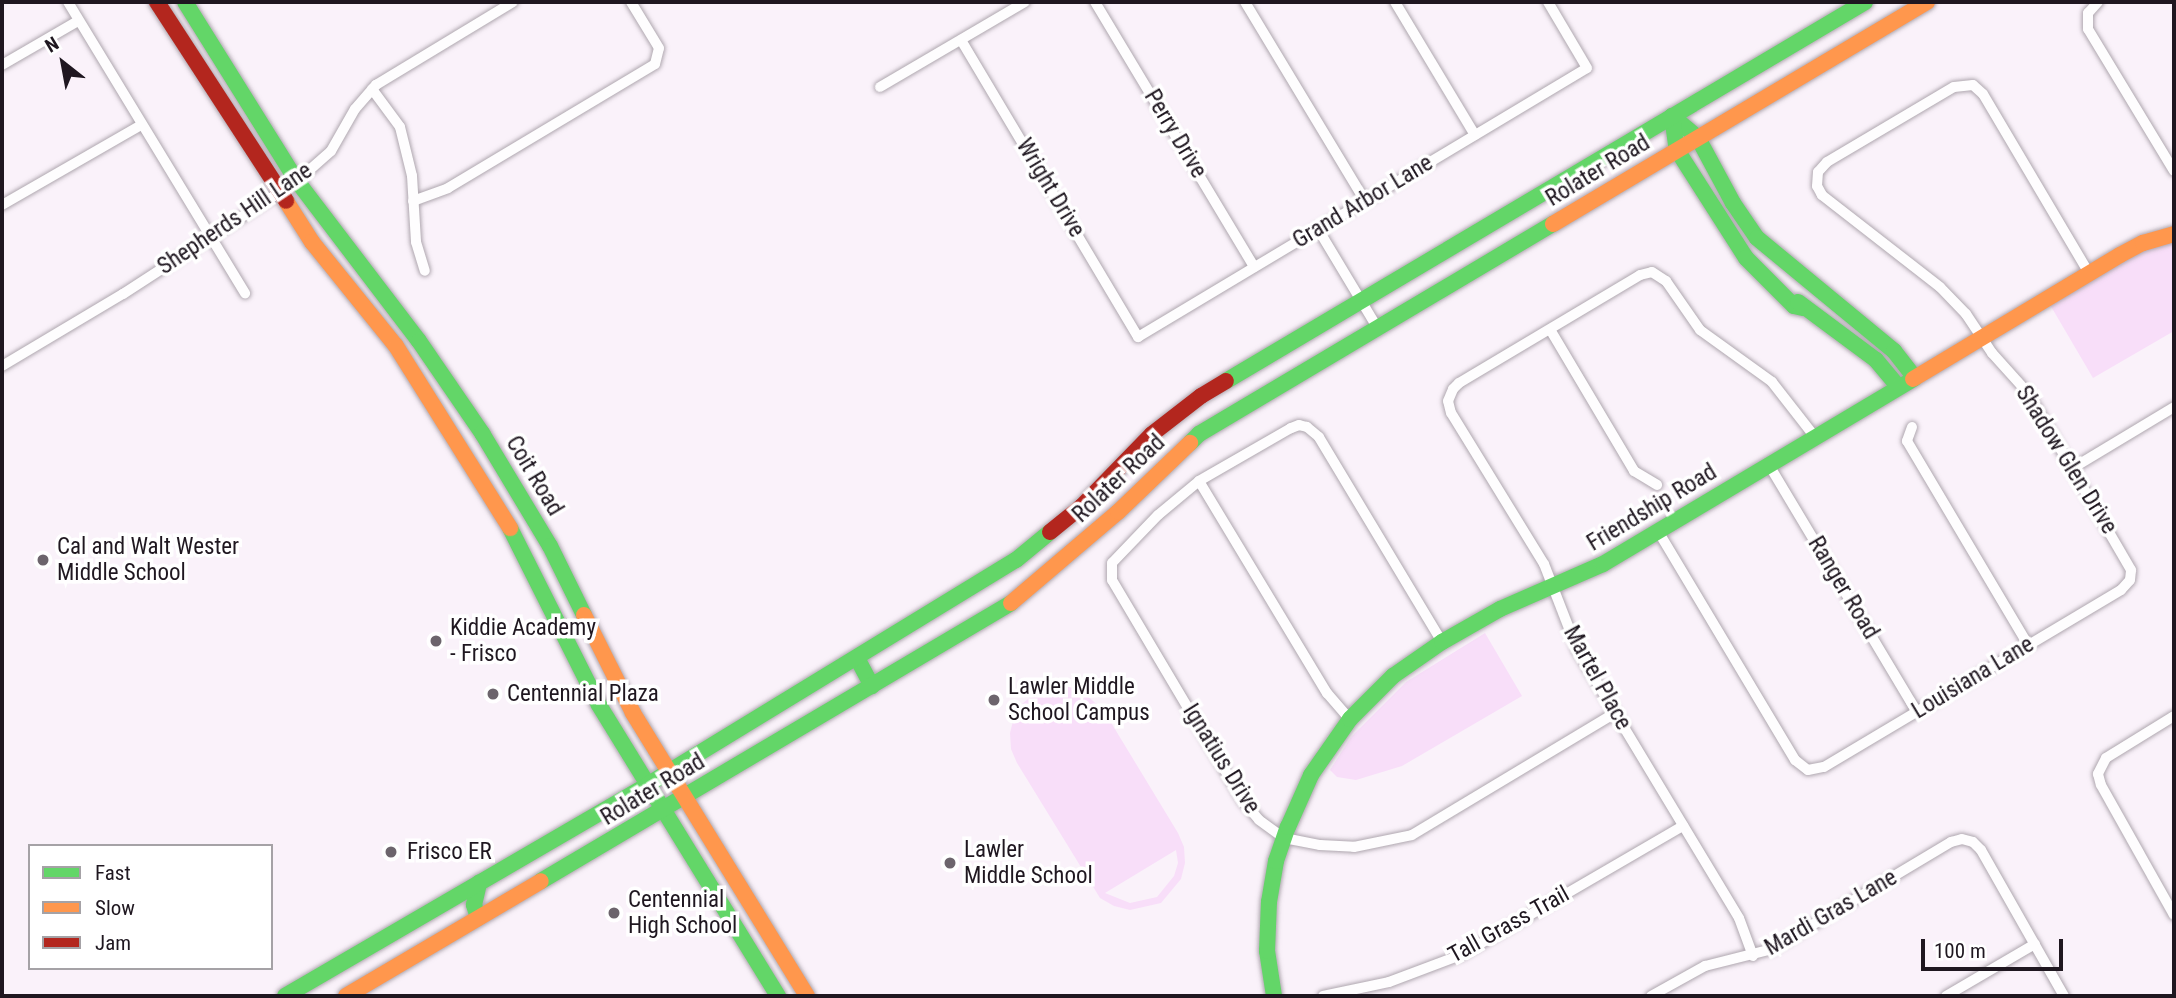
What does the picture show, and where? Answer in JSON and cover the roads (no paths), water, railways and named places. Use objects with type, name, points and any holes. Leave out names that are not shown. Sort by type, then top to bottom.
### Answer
[{"type":"main road","name":"Coit Road","points":[[157,2],[279,193],[328,263],[396,346],[511,529],[599,705],[778,996]]},
{"type":"main road","name":"Coit Road","points":[[185,2],[297,181],[419,341],[482,433],[571,588],[633,713],[807,996]]},
{"type":"main road","name":"Rolater Road","points":[[285,996],[647,785],[1010,565],[1082,506],[1152,434],[1201,396],[1865,2]]},
{"type":"main road","name":"Rolater Road","points":[[346,996],[685,798],[1028,591],[1118,512],[1199,435],[1927,2]]},
{"type":"main road","points":[[1672,117],[1698,138],[1733,203],[1757,237],[1775,255],[1894,351],[1915,378]]},
{"type":"main road","points":[[1672,117],[1677,150],[1759,273],[1795,303],[1876,360],[1899,387]]},
{"type":"main road","name":"Friendship Road","points":[[1274,996],[1267,951],[1268,918],[1272,882],[1284,838],[1311,775],[1350,719],[1394,676],[1443,642],[1500,609],[1555,587],[1658,531],[2131,248],[2174,234]]},
{"type":"main road","points":[[1759,273],[1775,255]]},
{"type":"main road","points":[[1795,303],[1806,279]]},
{"type":"main road","points":[[459,446],[482,433]]},
{"type":"main road","points":[[1010,565],[1028,591]]},
{"type":"main road","points":[[547,599],[571,588]]},
{"type":"main road","points":[[857,658],[872,686]]},
{"type":"main road","points":[[478,919],[474,905],[479,883]]},
{"type":"main road","points":[[367,948],[383,975]]},
{"type":"street","points":[[68,2],[208,237],[245,293]]},
{"type":"street","name":"Shepherds Hill Lane","points":[[2,366],[123,294],[297,181],[331,151],[355,108],[372,89],[513,2]]},
{"type":"street","points":[[413,201],[448,188],[652,66],[659,59],[659,48],[631,2]]},
{"type":"street","points":[[880,86],[1025,2]]},
{"type":"street","name":"Perry Drive","points":[[1095,2],[1254,267]]},
{"type":"street","points":[[1245,2],[1365,201]]},
{"type":"street","points":[[1395,2],[1475,135]]},
{"type":"street","name":"Grand Arbor Lane","points":[[1138,337],[1587,68],[1548,2]]},
{"type":"street","points":[[2098,2],[2088,13],[2090,32],[2174,171]]},
{"type":"street","points":[[2,65],[78,21]]},
{"type":"street","name":"Wright Drive","points":[[961,40],[1138,337]]},
{"type":"street","name":"Shadow Glen Drive","points":[[2089,273],[1983,94],[1969,84],[1957,85],[1824,164],[1817,175],[1817,186],[1822,195],[1940,286],[1966,314],[1992,353],[2028,393],[2128,560],[2131,576]]},
{"type":"street","points":[[372,89],[400,127],[412,176],[416,242],[425,271]]},
{"type":"street","points":[[2,205],[141,125]]},
{"type":"street","points":[[1318,229],[1378,328]]},
{"type":"street","points":[[1657,485],[1634,471],[1551,331],[1640,275],[1656,273],[1700,330],[1772,382],[1815,437]]},
{"type":"street","name":"Martel Place","points":[[1551,331],[1459,383],[1449,396],[1451,413],[1544,564],[1577,649],[1741,922],[1753,956]]},
{"type":"street","points":[[2073,468],[2174,407]]},
{"type":"street","points":[[1350,719],[1327,693],[1199,481],[1291,428],[1307,426],[1319,436],[1443,642]]},
{"type":"street","points":[[1912,427],[1907,441],[2028,645]]},
{"type":"street","name":"Ranger Road","points":[[1769,465],[1917,712]]},
{"type":"street","name":"Ignatius Drive","points":[[1199,481],[1158,515],[1112,563],[1112,580],[1244,802],[1259,820],[1284,838],[1320,845],[1354,847],[1412,835],[1615,713]]},
{"type":"street","name":"Louisiana Lane","points":[[1658,531],[1795,760],[1808,770],[1824,767],[2124,588],[2131,576]]},
{"type":"street","points":[[2174,716],[2109,756],[2099,767],[2101,785],[2174,915]]},
{"type":"street","name":"Tall Grass Trail","points":[[1323,996],[1389,982],[1461,955],[1683,826]]},
{"type":"street","name":"Mardi Gras Lane","points":[[1651,996],[1705,966],[1753,956],[1780,945],[1951,842],[1970,840],[1981,850],[2035,944]]},
{"type":"street","points":[[1946,996],[2035,944],[2064,996]]},
{"type":"place","name":"Cal and Walt Wester Middle School","points":[[43,560]]},
{"type":"place","name":"Kiddie Academy - Frisco","points":[[436,641]]},
{"type":"place","name":"Centennial Plaza","points":[[493,694]]},
{"type":"place","name":"Lawler Middle School Campus","points":[[994,700]]},
{"type":"place","name":"Frisco ER","points":[[391,852]]},
{"type":"place","name":"Lawler Middle School","points":[[950,863]]},
{"type":"place","name":"Centennial High School","points":[[614,913]]}]
